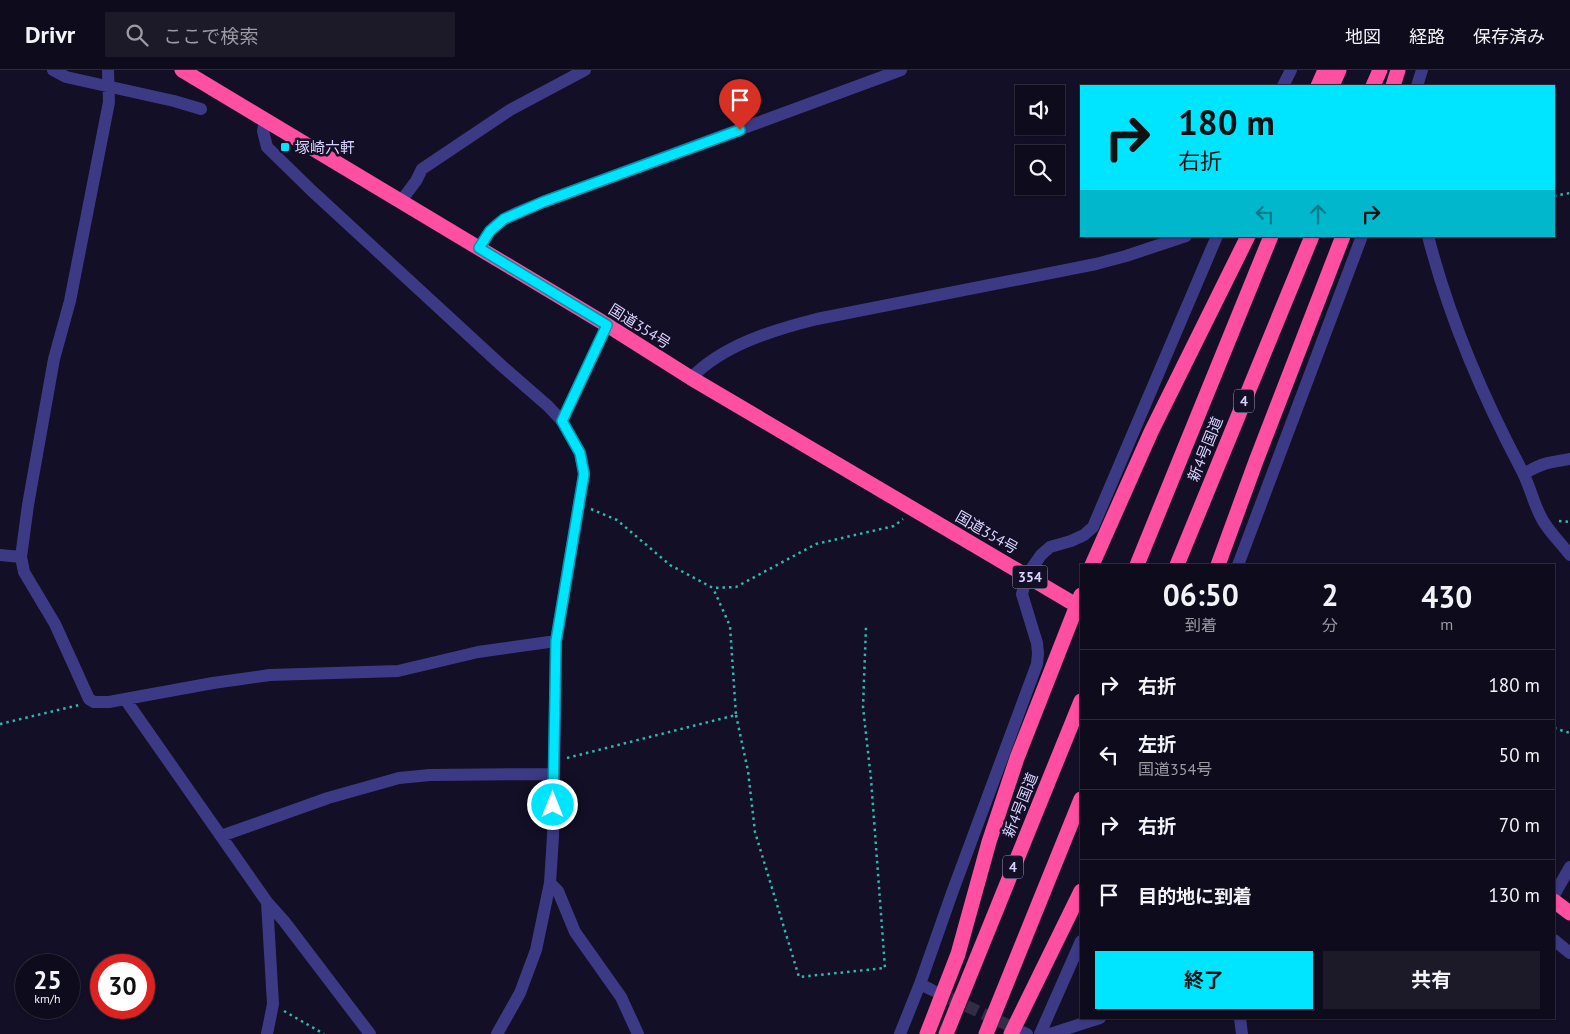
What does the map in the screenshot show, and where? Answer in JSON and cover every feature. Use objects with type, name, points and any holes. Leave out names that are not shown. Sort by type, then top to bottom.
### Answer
[{"type":"highway","name":"国道354号","points":[[182,70],[913,510],[1026,575],[1080,603]]},
{"type":"highway","points":[[1318,85],[1325,70]]},
{"type":"highway","points":[[1332,85],[1339,70]]},
{"type":"highway","points":[[1373,85],[1380,70]]},
{"type":"highway","points":[[1393,85],[1398,70]]},
{"type":"highway","points":[[1092,564],[1151,432],[1248,237]]},
{"type":"highway","name":"新4号国道","points":[[1137,564],[1271,237]]},
{"type":"highway","name":"新4号国道","points":[[1177,564],[1312,237]]},
{"type":"highway","points":[[1218,564],[1343,237]]},
{"type":"highway","points":[[927,1034],[958,954],[989,842],[1017,758],[1080,603]]},
{"type":"highway","name":"新4号国道","points":[[946,1034],[1080,703]]},
{"type":"highway","points":[[986,1034],[1080,801]]},
{"type":"highway","points":[[1011,1034],[1080,893]]},
{"type":"highway","points":[[1555,902],[1570,913]]},
{"type":"street","points":[[53,70],[66,77],[174,100],[201,109]]},
{"type":"street","points":[[108,70],[109,102],[70,301],[54,359],[28,505],[21,556],[24,572],[55,624],[89,699],[94,702],[110,702],[213,683],[270,675],[398,671],[478,652],[556,641]]},
{"type":"street","points":[[401,201],[416,181],[422,169],[510,110],[585,70]]},
{"type":"street","points":[[479,248],[490,231],[504,219],[516,213],[901,70]]},
{"type":"street","points":[[1284,85],[1291,70]]},
{"type":"street","points":[[1417,85],[1422,70]]},
{"type":"street","points":[[265,120],[263,131],[267,147],[311,190],[548,406],[562,421],[580,453],[584,474],[556,641],[553,836],[550,883],[536,950],[520,992],[497,1034]]},
{"type":"street","points":[[691,378],[703,366],[738,346],[776,330],[817,319],[1096,264],[1183,237]]},
{"type":"street","points":[[900,1034],[1037,664],[1037,643],[1022,594],[1026,575],[1041,555],[1050,547],[1071,542],[1084,535],[1093,527],[1214,237]]},
{"type":"street","points":[[1238,564],[1362,237]]},
{"type":"street","points":[[1428,237],[1444,291],[1469,360],[1494,416],[1524,474],[1542,519],[1570,555]]},
{"type":"street","points":[[562,421],[607,325]]},
{"type":"street","points":[[1524,474],[1549,462],[1570,459]]},
{"type":"street","points":[[0,555],[21,556]]},
{"type":"street","points":[[125,699],[266,902],[284,921],[370,1034]]},
{"type":"street","points":[[221,836],[328,798],[399,778],[430,775],[554,774]]},
{"type":"street","points":[[1555,893],[1570,868]]},
{"type":"street","points":[[550,883],[558,891],[576,932],[620,997],[638,1034]]},
{"type":"street","points":[[266,902],[274,1004],[267,1034]]},
{"type":"street","points":[[1555,941],[1570,953]]},
{"type":"street","points":[[1040,1034],[1080,943]]},
{"type":"street","points":[[920,984],[932,990]]},
{"type":"street","points":[[1050,1034],[1097,1019]]},
{"type":"street","points":[[1240,1019],[1242,1034]]},
{"type":"path","points":[[1555,196],[1570,194]]},
{"type":"path","points":[[580,500],[589,508],[617,520],[670,565],[713,588],[736,587],[816,544],[894,526],[913,510]]},
{"type":"path","points":[[713,588],[730,626],[736,715],[748,770],[755,832],[799,976],[885,968],[871,779],[863,707],[866,627]]},
{"type":"path","points":[[0,724],[94,702]]},
{"type":"path","points":[[554,761],[736,715]]},
{"type":"path","points":[[1555,728],[1570,733]]},
{"type":"path","points":[[274,1004],[324,1034]]},
{"type":"tunnel","points":[[934,991],[1023,1032]]},
{"type":"place","name":"塚崎六軒","points":[[285,147]]},
{"type":"route","points":[[553,805],[556,641],[584,474],[580,453],[562,421],[607,325],[479,248],[490,231],[504,219],[543,202],[740,130]]}]
